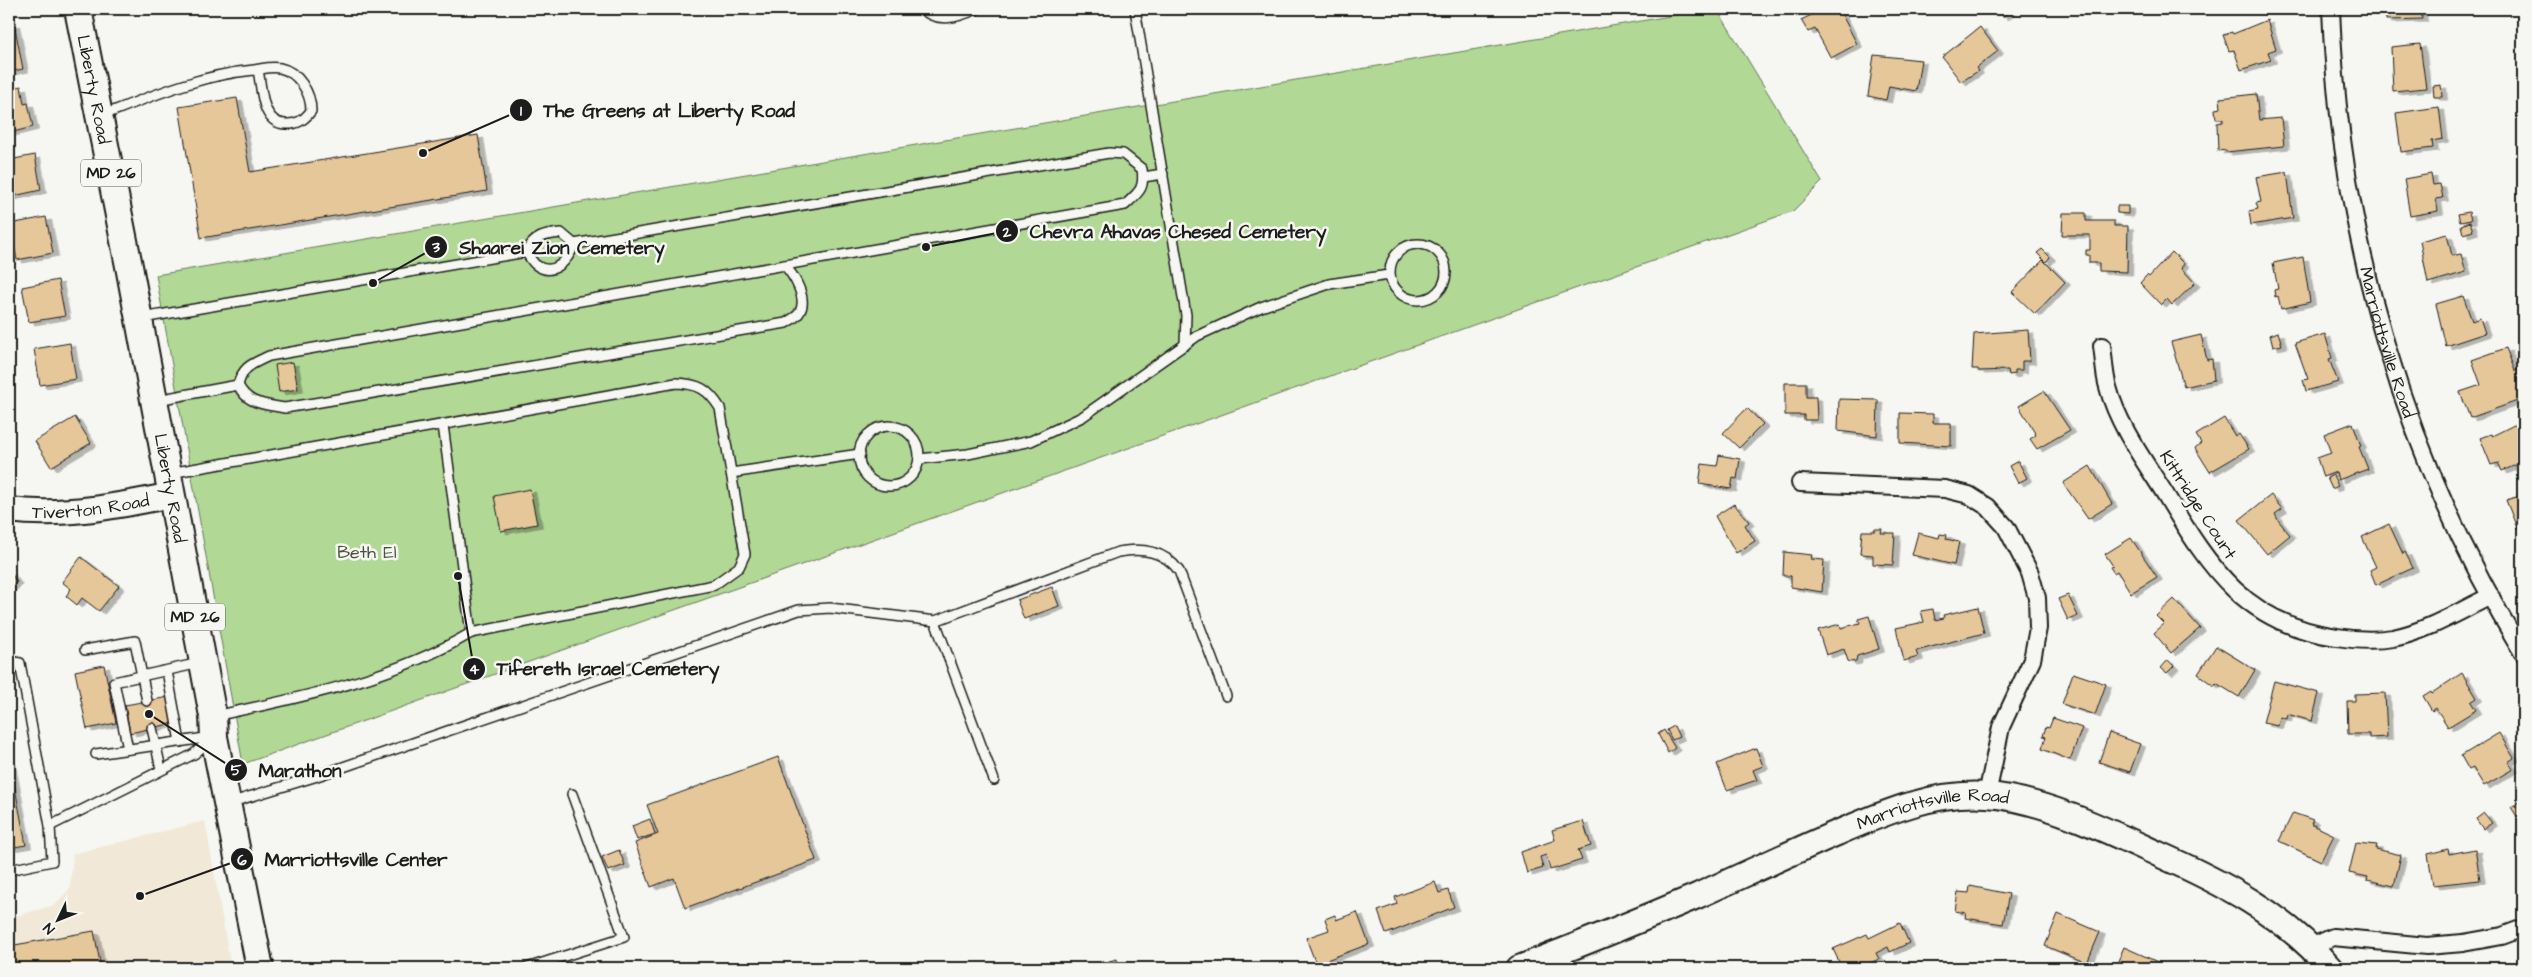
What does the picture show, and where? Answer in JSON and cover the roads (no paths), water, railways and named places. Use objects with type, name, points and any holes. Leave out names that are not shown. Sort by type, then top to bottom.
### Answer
[{"type":"main road","name":"Liberty Road","points":[[78,9],[139,318],[260,968]]},
{"type":"main road","name":"Tiverton Road","points":[[9,510],[57,512],[99,510],[170,484]]},
{"type":"main road","name":"Marriottsville Road","points":[[1519,968],[1697,896],[1896,809],[1939,798],[1987,795],[2013,800],[2075,819],[2216,880],[2271,914],[2311,947],[2330,968]]},
{"type":"street","name":"Marriottsville Road","points":[[2331,9],[2340,124],[2354,214],[2365,268],[2386,344],[2445,504],[2490,596],[2523,653]]},
{"type":"street","name":"Kittridge Court","points":[[2102,346],[2108,388],[2124,424],[2196,546],[2222,580],[2251,605],[2280,622],[2319,635],[2357,640],[2393,638],[2428,626],[2490,596]]},
{"type":"street","points":[[1800,483],[1945,489],[1969,495],[1988,507],[2006,526],[2030,573],[2037,598],[2038,628],[2032,660],[2001,727],[1987,795]]},
{"type":"street","points":[[2311,947],[2333,937],[2427,946],[2463,943],[2502,936],[2523,928]]},
{"type":"lane","points":[[922,9],[933,18],[946,18],[961,16],[977,9]]},
{"type":"lane","points":[[1136,9],[1186,315],[1185,345]]},
{"type":"lane","points":[[100,116],[197,80],[229,72],[258,70],[270,66],[282,68],[294,76],[306,88],[311,111],[302,121],[282,124],[271,119],[266,112],[258,70]]},
{"type":"lane","points":[[526,252],[531,243],[540,236],[561,233],[574,244],[1108,153],[1123,154],[1142,169],[1144,182],[1139,193],[1125,205],[784,265],[269,356],[245,370],[241,374],[238,385],[244,396],[261,404],[285,408],[786,323],[800,313],[802,305],[799,288],[794,276],[784,265]]},
{"type":"lane","points":[[1143,177],[1163,174]]},
{"type":"lane","points":[[526,252],[536,265],[545,268],[561,266],[570,257],[574,244]]},
{"type":"lane","points":[[1418,244],[1428,246],[1436,251],[1445,264],[1446,274],[1438,292],[1429,299],[1419,301],[1400,295],[1394,288],[1390,275],[1392,260],[1398,252],[1408,246],[1418,244]]},
{"type":"lane","points":[[139,318],[526,252]]},
{"type":"lane","points":[[919,459],[1000,449],[1039,437],[1082,418],[1197,336],[1260,307],[1329,284],[1390,275]]},
{"type":"lane","points":[[96,754],[180,742],[214,727],[323,693],[438,653],[471,633],[714,585],[739,566],[745,554],[720,408],[712,394],[701,386],[691,384],[676,383],[443,425],[170,484]]},
{"type":"lane","points":[[154,401],[238,385]]},
{"type":"lane","points":[[443,425],[471,633]]},
{"type":"lane","points":[[889,426],[908,432],[915,440],[919,459],[916,469],[910,477],[900,483],[890,485],[880,484],[871,479],[864,471],[860,454],[863,441],[870,433],[889,426]]},
{"type":"lane","points":[[731,474],[860,454]]},
{"type":"lane","points":[[229,804],[799,610],[830,608],[934,621],[1118,552],[1134,549],[1150,551],[1172,561],[1180,571],[1226,696]]},
{"type":"lane","points":[[934,621],[994,780]]},
{"type":"lane","points":[[86,650],[134,641],[147,701]]},
{"type":"lane","points":[[9,661],[20,663],[50,826],[52,861],[9,870]]},
{"type":"lane","points":[[128,749],[114,682],[203,663]]},
{"type":"lane","points":[[167,671],[180,742]]},
{"type":"lane","points":[[50,826],[194,754],[214,727]]},
{"type":"lane","points":[[152,728],[161,769]]},
{"type":"lane","points":[[527,968],[624,937],[572,794]]},
{"type":"place","name":"The Greens at Liberty Road","points":[[423,153]]},
{"type":"place","name":"Chevra Ahavas Chesed Cemetery","points":[[926,247]]},
{"type":"place","name":"Shaarei Zion Cemetery","points":[[373,283]]},
{"type":"place","name":"Tifereth Israel Cemetery","points":[[458,576]]},
{"type":"place","name":"Marathon","points":[[149,714]]},
{"type":"place","name":"Marriottsville Center","points":[[140,896]]},
{"type":"park label","name":"Beth El","points":[[367,552]]}]
